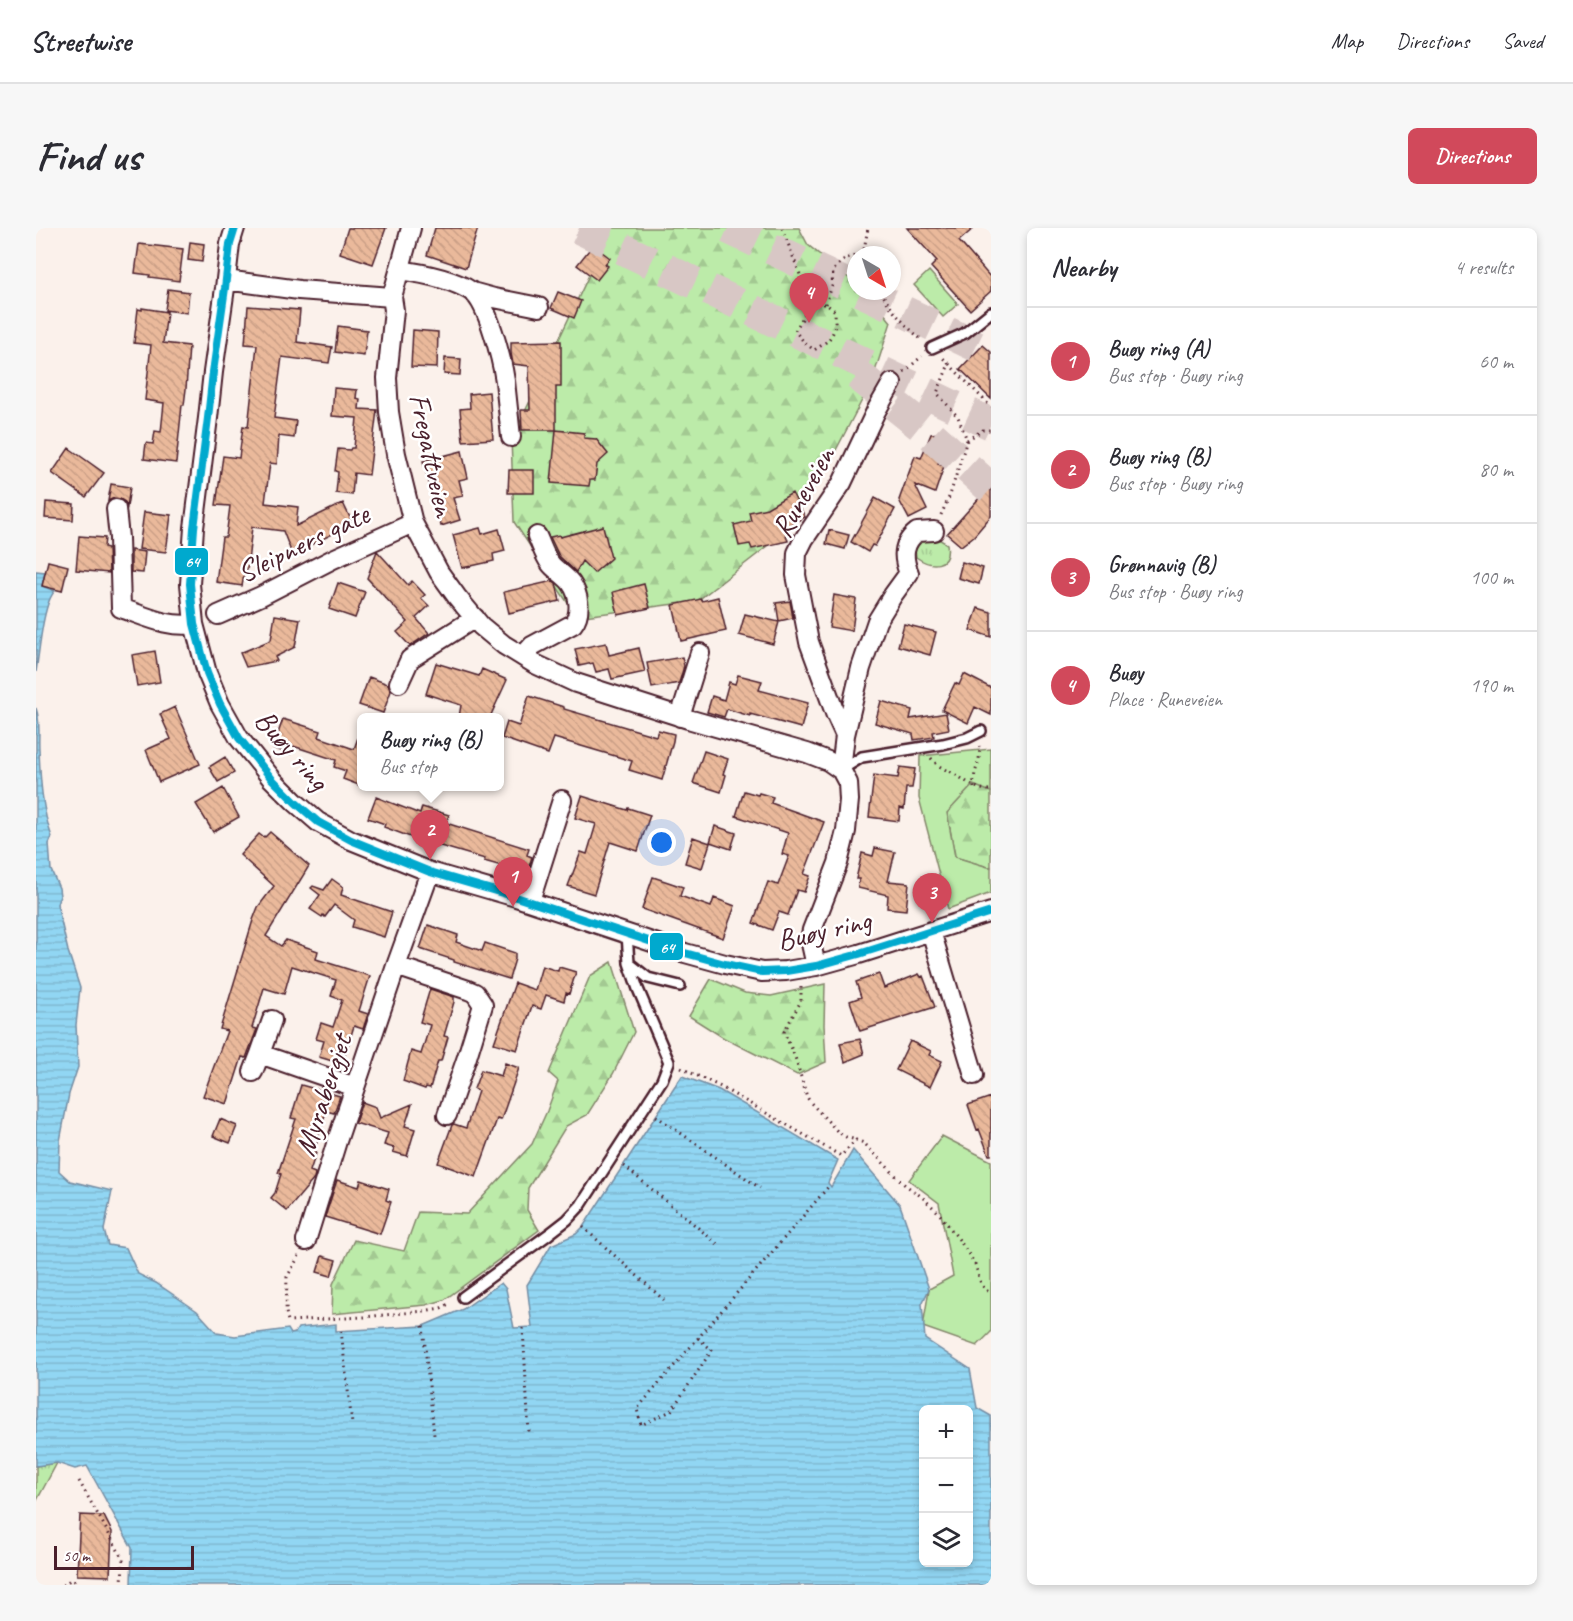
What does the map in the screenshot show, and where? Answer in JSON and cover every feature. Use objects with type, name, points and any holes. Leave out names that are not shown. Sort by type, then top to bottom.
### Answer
[{"type":"street","name":"Fregattveien","points":[[411,228],[392,297],[394,310],[387,378],[389,412],[396,454],[413,523],[439,572],[457,597],[481,626],[504,645],[556,674],[576,683],[681,717],[807,753],[828,761],[841,770]]},
{"type":"street","name":"Buøy ring","points":[[230,233],[194,528],[190,584],[194,624],[207,673],[220,704],[239,738],[272,779],[318,822],[362,846],[430,872],[530,901],[725,964],[762,972],[793,971],[816,966],[991,912]]},
{"type":"street","points":[[399,270],[447,282],[494,298],[539,307]]},
{"type":"street","points":[[226,280],[299,290],[392,297]]},
{"type":"street","points":[[472,292],[482,304],[487,315],[497,349],[505,380],[511,437]]},
{"type":"street","name":"Runeveien","points":[[845,735],[808,642],[796,575],[797,553],[842,483],[892,383]]},
{"type":"street","points":[[116,509],[121,608],[177,625],[194,624]]},
{"type":"street","name":"Sleipners gate","points":[[218,615],[413,523]]},
{"type":"street","points":[[816,966],[810,939],[838,863],[846,831],[848,783],[841,770],[845,735],[861,668],[877,621],[909,573],[904,549],[917,532],[934,531]]},
{"type":"street","points":[[524,656],[532,646],[573,624],[578,612],[579,601],[571,583],[549,562],[537,536]]},
{"type":"street","points":[[399,682],[410,659],[475,618]]},
{"type":"street","points":[[681,717],[700,653]]},
{"type":"street","points":[[530,901],[562,800]]},
{"type":"street","name":"Myrabergjet","points":[[306,1241],[355,1087],[430,872]]},
{"type":"street","points":[[931,931],[974,1075]]},
{"type":"street","points":[[396,966],[475,993],[483,1005],[447,1115]]},
{"type":"street","points":[[253,1072],[272,1020]]},
{"type":"street","points":[[260,1054],[355,1087]]},
{"type":"lane","points":[[932,348],[965,333],[991,312]]},
{"type":"lane","points":[[841,770],[862,758],[967,738],[981,731]]},
{"type":"lane","points":[[464,1297],[573,1214],[662,1080],[669,1062],[629,963],[627,934]]},
{"type":"lane","points":[[629,963],[648,978],[680,986]]},
{"type":"path","points":[[782,228],[811,303]]},
{"type":"path","points":[[863,246],[868,228]]},
{"type":"path","points":[[826,304],[832,286],[833,272],[847,259]]},
{"type":"path","points":[[886,300],[909,328],[949,364],[991,407]]},
{"type":"path","points":[[811,303],[826,304],[835,311],[833,334],[826,343],[814,350],[795,331],[811,303]]},
{"type":"path","points":[[892,383],[932,348]]},
{"type":"path","points":[[934,531],[950,495],[967,440],[958,417],[937,393],[949,364]]},
{"type":"path","points":[[967,440],[983,430],[991,430]]},
{"type":"path","points":[[967,738],[978,744],[981,755],[973,779],[974,788]]},
{"type":"path","points":[[923,747],[939,767],[957,775],[974,788],[991,790]]},
{"type":"path","points":[[801,986],[801,1001],[784,1032],[810,1102],[838,1132],[864,1143],[904,1184],[938,1212],[975,1264],[981,1284],[991,1293]]},
{"type":"path","points":[[669,1062],[721,1087],[841,1156],[856,1140]]},
{"type":"path","points":[[656,1116],[760,1188]]},
{"type":"path","points":[[624,1166],[720,1246]]},
{"type":"path","points":[[698,1338],[712,1350],[671,1411],[641,1425],[637,1409],[698,1338],[829,1186]]},
{"type":"path","points":[[583,1227],[664,1300]]},
{"type":"path","points":[[306,1241],[287,1277],[288,1321],[424,1311],[441,1308],[464,1297]]},
{"type":"path","points":[[423,1326],[434,1435]]},
{"type":"path","points":[[523,1328],[529,1433]]},
{"type":"path","points":[[341,1331],[352,1424]]},
{"type":"path","points":[[79,1481],[123,1559],[122,1585]]},
{"type":"path","points":[[63,1585],[70,1581],[74,1581],[76,1585]]},
{"type":"green space","points":[[611,228],[799,228],[808,245],[847,277],[847,300],[873,300],[891,322],[872,381],[835,452],[786,532],[697,601],[577,617],[514,522],[511,437],[514,435]]},
{"type":"green space","points":[[929,271],[958,304],[943,317],[914,285]]},
{"type":"green space","points":[[920,538],[937,538],[947,544],[946,558],[943,562],[927,563],[916,557],[915,549]]},
{"type":"green space","points":[[991,749],[991,792],[973,785],[947,813],[955,857],[991,867],[991,893],[948,909],[919,798],[920,756]]},
{"type":"green space","points":[[973,784],[991,792],[991,867],[955,857],[947,812]]},
{"type":"green space","points":[[612,962],[634,1032],[613,1074],[587,1115],[566,1126],[528,1188],[527,1210],[539,1230],[444,1300],[426,1305],[332,1314],[333,1284],[354,1240],[404,1251],[418,1212],[467,1214],[532,1144],[558,1081],[549,1073],[590,976]]},
{"type":"green space","points":[[711,979],[745,993],[771,996],[825,984],[826,1062],[797,1075],[724,1038],[689,1016]]},
{"type":"green space","points":[[942,1136],[991,1161],[991,1332],[977,1346],[923,1327],[929,1289],[953,1276],[939,1203],[909,1180]]},
{"type":"green space","points":[[57,1463],[36,1502],[36,1466]]},
{"type":"water","points":[[36,571],[45,572],[42,586],[55,591],[47,606],[36,672]]},
{"type":"water","points":[[36,708],[39,724],[42,794],[52,837],[49,844],[51,870],[59,888],[60,896],[57,904],[68,951],[80,988],[76,1025],[78,1067],[69,1094],[60,1141],[59,1171],[70,1181],[112,1191],[104,1230],[108,1245],[126,1248],[138,1274],[156,1283],[197,1311],[217,1333],[235,1336],[288,1329],[291,1334],[295,1333],[298,1328],[336,1324],[336,1331],[423,1326],[463,1309],[501,1283],[506,1289],[514,1328],[532,1327],[527,1285],[551,1245],[576,1234],[583,1227],[682,1076],[719,1090],[838,1160],[828,1183],[831,1187],[853,1150],[900,1205],[929,1289],[922,1304],[925,1339],[970,1369],[977,1408],[991,1416],[991,1585],[131,1585],[132,1548],[87,1466],[75,1469],[57,1463],[36,1466]]},
{"type":"building","points":[[348,228],[386,228],[373,264],[340,253]]},
{"type":"building","points":[[435,228],[478,228],[466,268],[427,255]]},
{"type":"building","points":[[907,228],[974,228],[959,241],[991,278],[991,291],[970,310],[931,267],[937,261]]},
{"type":"building","points":[[190,242],[204,244],[202,262],[188,260]]},
{"type":"building","points":[[139,244],[183,249],[179,281],[135,273]]},
{"type":"building","points":[[593,245],[610,258],[605,264],[608,266],[597,280],[577,265]]},
{"type":"building","points":[[168,289],[189,292],[187,313],[165,310]]},
{"type":"building","points":[[558,292],[581,301],[574,318],[551,308]]},
{"type":"building","points":[[248,306],[300,310],[297,342],[332,347],[329,363],[282,357],[274,418],[296,421],[294,438],[279,436],[277,464],[270,463],[265,503],[298,507],[296,526],[343,503],[353,524],[292,554],[283,531],[252,527],[247,570],[245,570],[242,586],[216,582],[222,537],[226,537],[230,506],[216,505],[223,456],[239,458],[243,426],[248,427],[257,345],[245,344]]},
{"type":"building","points":[[142,308],[167,312],[163,343],[189,346],[176,463],[144,459],[146,443],[153,444],[155,431],[161,432],[164,403],[145,400],[151,345],[134,343],[138,309],[142,310]]},
{"type":"building","points":[[338,326],[367,330],[364,356],[335,352]]},
{"type":"building","points":[[413,330],[438,332],[437,368],[411,367]]},
{"type":"building","points":[[561,341],[561,387],[556,387],[556,430],[522,430],[521,410],[530,410],[529,366],[513,364],[511,342]]},
{"type":"building","points":[[983,345],[991,352],[991,399],[960,369]]},
{"type":"building","points":[[445,358],[461,359],[460,375],[444,374]]},
{"type":"building","points":[[334,388],[357,390],[356,398],[360,399],[359,409],[377,410],[369,475],[354,473],[352,495],[336,493],[338,472],[335,471],[338,449],[354,448],[357,418],[332,416]]},
{"type":"building","points":[[489,392],[493,439],[463,441],[460,409],[470,408],[469,394]]},
{"type":"building","points":[[556,430],[584,433],[584,438],[596,439],[608,454],[597,464],[595,480],[590,480],[589,486],[551,483]]},
{"type":"building","points":[[950,432],[938,464],[944,466],[935,493],[915,485],[927,510],[909,519],[899,500],[915,456],[921,458],[931,434]]},
{"type":"building","points":[[69,448],[104,473],[86,497],[52,473]]},
{"type":"building","points":[[462,451],[468,478],[459,480],[463,496],[453,498],[460,520],[441,526],[423,461]]},
{"type":"building","points":[[509,470],[534,470],[534,493],[508,493]]},
{"type":"building","points":[[111,484],[130,487],[127,507],[120,499],[114,498],[108,501]]},
{"type":"building","points":[[991,485],[991,516],[974,536],[961,546],[947,534]]},
{"type":"building","points":[[792,493],[805,517],[784,528],[788,541],[752,549],[750,544],[739,546],[734,525],[751,521],[749,512],[767,508]]},
{"type":"building","points":[[875,498],[895,509],[875,546],[872,545],[868,552],[851,542]]},
{"type":"building","points":[[46,502],[74,504],[73,520],[45,518]]},
{"type":"building","points":[[144,512],[171,515],[166,552],[139,549]]},
{"type":"building","points":[[603,526],[611,558],[594,573],[582,561],[576,572],[559,556],[550,537],[559,535],[560,537]]},
{"type":"building","points":[[480,528],[482,534],[499,529],[505,551],[493,554],[494,561],[462,568],[453,535]]},
{"type":"building","points":[[829,530],[849,535],[845,549],[826,544]]},
{"type":"building","points":[[79,536],[105,538],[104,547],[108,548],[109,573],[76,570]]},
{"type":"building","points":[[131,550],[145,552],[143,573],[131,572]]},
{"type":"building","points":[[377,551],[408,585],[412,581],[425,595],[421,598],[429,606],[416,618],[429,633],[410,646],[397,632],[408,622],[367,578]]},
{"type":"building","points":[[48,561],[68,566],[62,591],[42,586]]},
{"type":"building","points":[[962,562],[983,568],[979,584],[958,578]]},
{"type":"building","points":[[553,581],[556,583],[560,601],[509,613],[504,592]]},
{"type":"building","points":[[338,583],[365,592],[355,618],[329,609]]},
{"type":"building","points":[[644,584],[650,608],[618,615],[613,592]]},
{"type":"building","points":[[834,595],[856,599],[852,631],[829,627]]},
{"type":"building","points":[[718,597],[726,631],[681,641],[673,605]]},
{"type":"building","points":[[790,601],[793,618],[779,621],[776,603]]},
{"type":"building","points":[[978,608],[991,612],[991,637],[970,630]]},
{"type":"building","points":[[745,614],[779,622],[773,644],[739,635]]},
{"type":"building","points":[[275,615],[300,619],[295,647],[275,657],[277,661],[246,667],[240,653],[271,640]]},
{"type":"building","points":[[904,624],[936,632],[930,655],[898,646]]},
{"type":"building","points":[[606,643],[609,655],[639,648],[645,672],[612,679],[609,669],[596,672],[593,663],[579,666],[575,649]]},
{"type":"building","points":[[155,651],[160,682],[137,686],[132,655]]},
{"type":"building","points":[[682,657],[684,666],[679,683],[652,688],[647,663]]},
{"type":"building","points":[[436,663],[479,676],[482,669],[507,680],[492,713],[460,713],[461,705],[426,694]]},
{"type":"building","points":[[964,674],[991,688],[991,715],[975,707],[968,723],[942,710],[955,683],[959,685]]},
{"type":"building","points":[[738,675],[762,681],[759,690],[808,703],[801,728],[727,709],[724,717],[707,712],[712,696],[724,700],[729,682],[735,684]]},
{"type":"building","points":[[369,677],[388,684],[391,691],[383,713],[359,705]]},
{"type":"building","points":[[529,696],[564,707],[564,709],[656,736],[658,730],[674,734],[662,780],[629,770],[632,761],[554,738],[548,754],[504,739],[507,722],[519,726]]},
{"type":"building","points":[[881,701],[912,710],[910,719],[946,713],[949,729],[933,732],[934,737],[914,740],[913,734],[875,723]]},
{"type":"building","points":[[175,707],[200,764],[159,782],[146,750],[171,739],[160,714]]},
{"type":"building","points":[[283,719],[321,731],[319,737],[354,749],[357,741],[357,784],[343,779],[346,771],[334,767],[336,760],[293,746],[290,754],[273,748]]},
{"type":"building","points":[[704,751],[728,759],[721,792],[693,783]]},
{"type":"building","points":[[225,757],[234,773],[218,782],[209,767]]},
{"type":"building","points":[[900,767],[915,769],[912,788],[906,788],[904,809],[900,808],[899,821],[869,817],[874,775],[898,778]]},
{"type":"building","points":[[223,788],[239,817],[213,832],[196,804]]},
{"type":"building","points":[[744,791],[773,797],[771,803],[824,822],[804,874],[810,876],[804,892],[797,890],[788,915],[779,912],[772,930],[753,923],[768,882],[778,885],[789,856],[782,854],[788,833],[736,816]]},
{"type":"building","points":[[582,796],[650,815],[638,851],[610,842],[594,894],[568,886],[581,852],[587,854],[596,824],[575,818]]},
{"type":"building","points":[[376,797],[420,814],[422,807],[449,815],[446,823],[529,849],[527,855],[532,857],[527,873],[384,827],[385,824],[368,818]]},
{"type":"building","points":[[715,826],[736,833],[731,849],[710,842]]},
{"type":"building","points":[[270,832],[309,866],[266,936],[281,946],[286,940],[318,951],[316,959],[370,976],[359,1011],[368,1014],[363,1029],[354,1026],[342,1064],[319,1057],[324,1041],[316,1039],[321,1023],[333,1027],[342,1000],[331,996],[336,980],[292,966],[284,994],[264,988],[252,1028],[257,1029],[246,1058],[242,1057],[227,1104],[203,1096],[227,1031],[220,1029],[253,920],[258,907],[274,886],[240,855],[259,834],[265,837]]},
{"type":"building","points":[[693,837],[710,843],[702,868],[685,863]]},
{"type":"building","points":[[875,848],[895,852],[888,881],[909,883],[906,910],[887,908],[888,895],[858,888],[859,879],[856,879],[862,853],[873,856]]},
{"type":"building","points":[[653,877],[683,887],[680,896],[711,907],[714,898],[735,906],[723,938],[642,909]]},
{"type":"building","points":[[332,879],[343,887],[341,895],[392,912],[384,937],[352,927],[354,920],[334,905],[325,917],[310,909],[320,895],[311,888],[313,886],[324,890]]},
{"type":"building","points":[[428,925],[458,935],[456,942],[482,951],[485,943],[515,953],[509,979],[420,949]]},
{"type":"building","points":[[542,966],[558,971],[559,967],[576,972],[569,994],[566,993],[564,1001],[546,995],[541,1009],[532,1006],[517,1050],[494,1043],[515,983],[535,990]]},
{"type":"building","points":[[879,974],[884,988],[919,974],[923,976],[935,1007],[860,1031],[850,1001],[861,997],[856,982]]},
{"type":"building","points":[[430,989],[454,997],[454,1002],[444,1036],[448,1037],[441,1061],[438,1061],[430,1088],[425,1089],[403,1081],[411,1051],[421,1054],[430,1025],[420,1022]]},
{"type":"building","points":[[860,1039],[864,1054],[845,1062],[840,1043]]},
{"type":"building","points":[[910,1041],[931,1051],[929,1055],[942,1061],[930,1087],[896,1070]]},
{"type":"building","points":[[505,1063],[519,1068],[501,1120],[497,1119],[476,1177],[438,1163],[452,1125],[466,1128],[478,1091],[474,1089],[481,1070],[501,1076]]},
{"type":"building","points":[[301,1085],[340,1096],[334,1113],[326,1111],[310,1171],[315,1173],[314,1179],[287,1211],[271,1198],[275,1193],[281,1174],[278,1173],[296,1119],[291,1118]]},
{"type":"building","points":[[991,1097],[991,1155],[989,1155],[968,1105]]},
{"type":"building","points":[[362,1102],[376,1107],[380,1118],[412,1104],[405,1126],[415,1129],[407,1156],[393,1152],[394,1148],[384,1145],[388,1133],[355,1123]]},
{"type":"building","points":[[220,1119],[237,1126],[230,1143],[213,1136]]},
{"type":"building","points":[[337,1180],[359,1187],[361,1180],[389,1189],[386,1200],[391,1202],[380,1234],[325,1217]]},
{"type":"building","points":[[322,1256],[336,1260],[331,1276],[317,1272]]},
{"type":"building","points":[[80,1515],[104,1516],[112,1532],[110,1576],[77,1575]]},
{"type":"tunnel","points":[[579,228],[991,424]]},
{"type":"tunnel","points":[[728,228],[847,285]]},
{"type":"tunnel","points":[[880,300],[991,353]]},
{"type":"tunnel","points":[[858,375],[926,430],[991,489]]},
{"type":"transit line","name":"64","points":[[235,228],[230,244],[194,528],[190,584],[194,624],[207,673],[220,704],[239,738],[272,779],[295,802],[318,822],[351,840],[430,872],[516,897],[685,953],[762,972],[816,966],[991,912]]},
{"type":"place","name":"Buøy","points":[[809,323]]},
{"type":"place","name":"Buøy ring (B)","points":[[430,860]]},
{"type":"place","name":"Buøy ring (A)","points":[[513,907]]},
{"type":"place","name":"Grønnavig (B)","points":[[932,923]]}]
